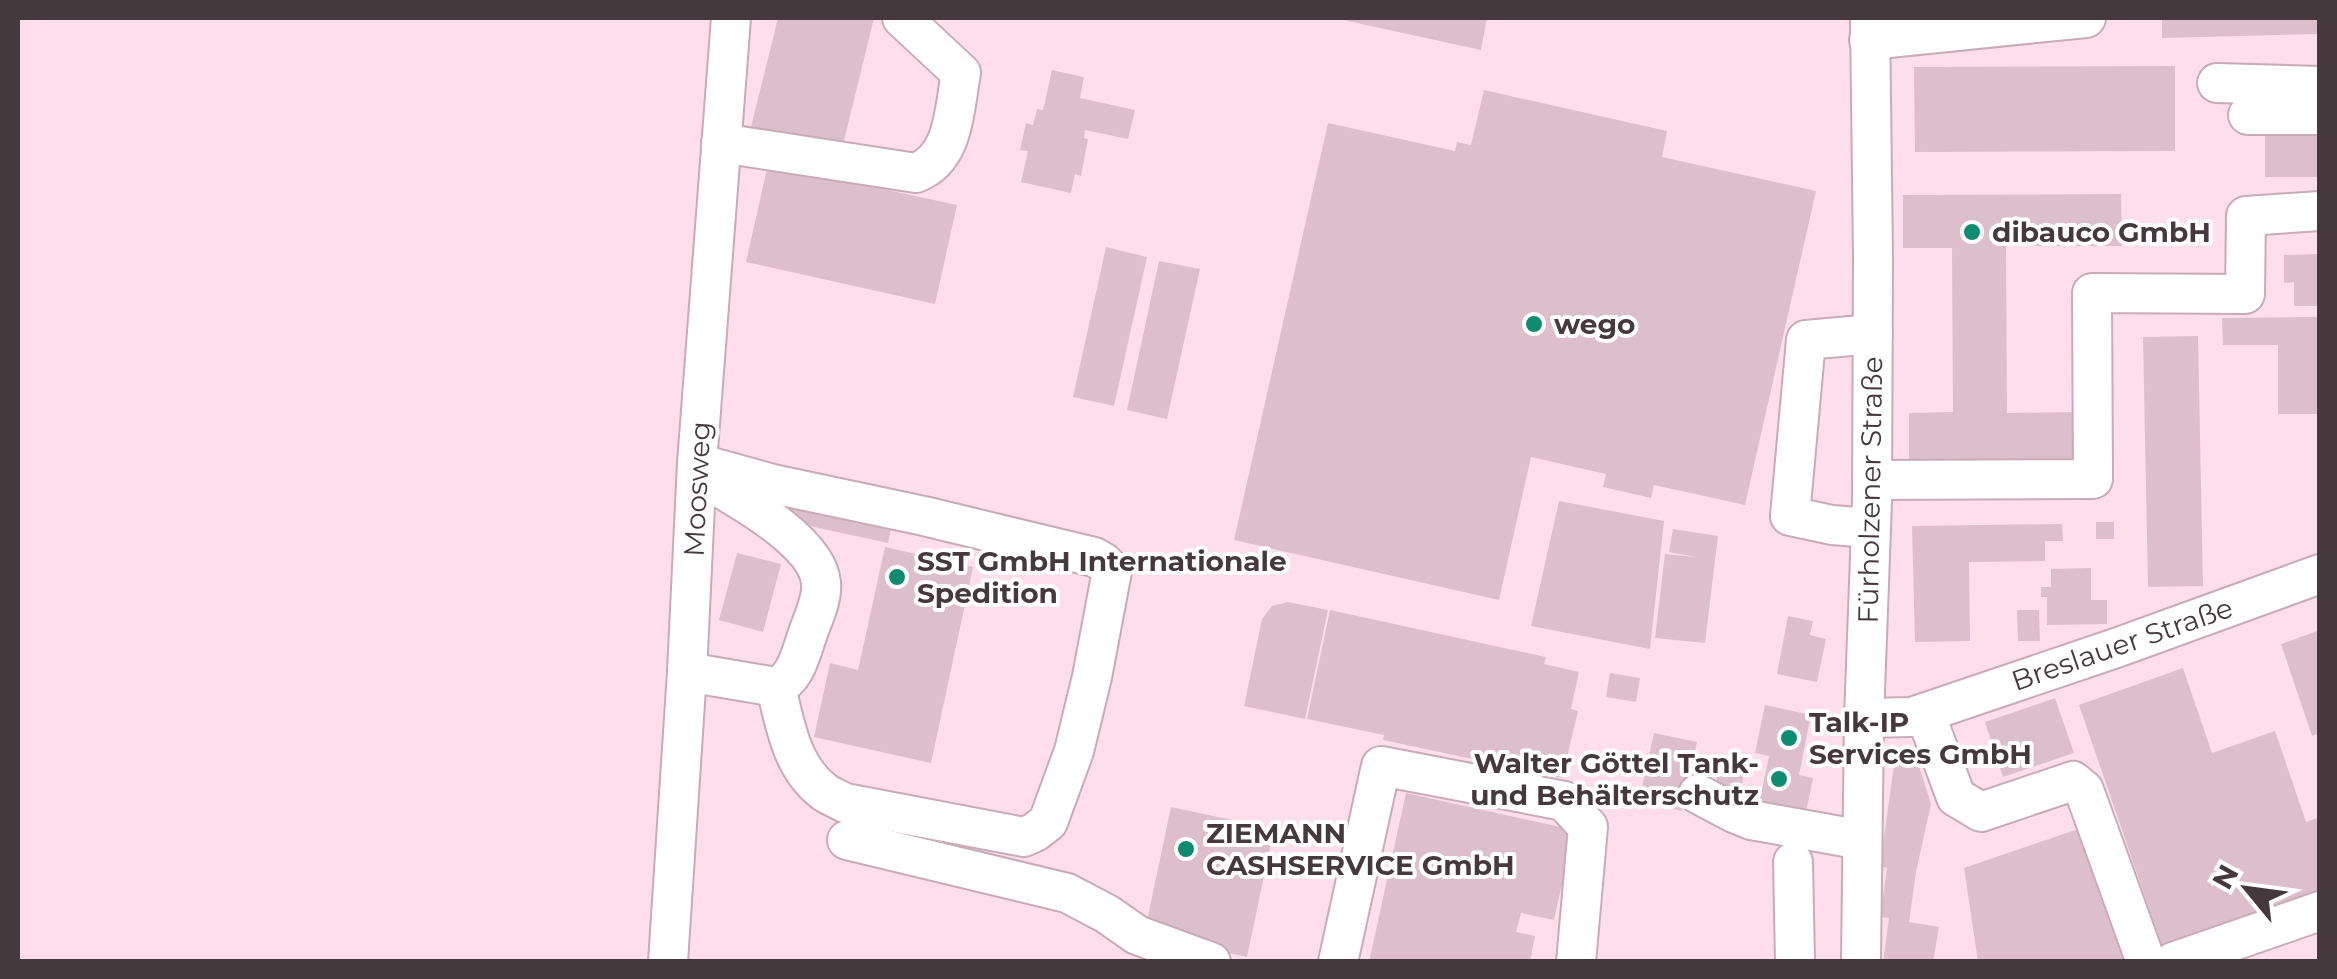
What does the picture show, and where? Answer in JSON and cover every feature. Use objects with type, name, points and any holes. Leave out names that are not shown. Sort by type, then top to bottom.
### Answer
[{"type":"street","name":"Moosweg","points":[[668,962],[697,468],[731,18]]},
{"type":"street","points":[[721,143],[916,173],[930,168],[949,139],[961,73],[902,18]]},
{"type":"street","points":[[1870,29],[2086,18]]},
{"type":"street","name":"Fürholzener Straße","points":[[1861,962],[1873,334],[1856,175],[1870,29]]},
{"type":"street","points":[[2218,83],[2320,86]]},
{"type":"street","points":[[2248,114],[2320,115]]},
{"type":"street","points":[[1872,480],[2093,479],[2092,294],[2246,294],[2246,216],[2320,211]]},
{"type":"street","points":[[1872,528],[1790,516],[1806,340],[1873,334]]},
{"type":"street","points":[[688,672],[776,687],[787,682],[820,597],[821,580],[804,550],[789,536],[697,468]]},
{"type":"street","points":[[697,468],[1094,557],[1112,571],[1074,751],[1048,822],[1024,837],[845,803],[823,792],[790,748],[776,687]]},
{"type":"street","name":"Breslauer Straße","points":[[1864,718],[1925,713],[2320,574]]},
{"type":"street","points":[[1925,713],[1956,798],[1981,812],[2073,782],[2084,790],[2146,962]]},
{"type":"street","points":[[1338,962],[1381,766],[1564,800],[1588,827],[1576,962]]},
{"type":"street","points":[[1698,794],[1751,820],[1862,840]]},
{"type":"street","points":[[847,840],[1067,893],[1137,935],[1211,962]]},
{"type":"street","points":[[1793,862],[1796,962]]},
{"type":"street","points":[[2173,962],[2320,911]]},
{"type":"building","points":[[778,18],[874,18],[842,149],[751,127]]},
{"type":"building","points":[[1334,18],[1487,18],[1481,50]]},
{"type":"building","points":[[2162,18],[2320,18],[2320,34],[2162,38]]},
{"type":"building","points":[[2175,66],[2175,151],[1915,152],[1914,67]]},
{"type":"building","points":[[1052,70],[1084,77],[1080,98],[1135,110],[1128,139],[1085,130],[1084,138],[1088,139],[1081,176],[1075,174],[1071,193],[1021,182],[1028,151],[1020,150],[1026,123],[1033,125],[1037,109],[1043,110]]},
{"type":"building","name":"wego","points":[[1484,90],[1667,131],[1662,157],[1816,191],[1745,505],[1654,485],[1651,498],[1603,487],[1606,474],[1531,457],[1499,600],[1234,540],[1328,123],[1455,151],[1457,142],[1471,145]]},
{"type":"building","points":[[2320,125],[2320,177],[2265,177],[2265,126]]},
{"type":"building","points":[[768,164],[957,205],[935,304],[746,262]]},
{"type":"building","points":[[2121,194],[2122,246],[2006,246],[2007,413],[2076,412],[2076,466],[1909,468],[1909,413],[1953,412],[1952,248],[1903,248],[1903,195]]},
{"type":"building","points":[[1106,247],[1147,257],[1114,406],[1073,397]]},
{"type":"building","points":[[2320,254],[2320,306],[2294,306],[2294,282],[2284,283],[2284,255]]},
{"type":"building","points":[[1159,261],[1200,269],[1167,419],[1127,410]]},
{"type":"building","points":[[2320,317],[2318,414],[2278,414],[2278,345],[2223,345],[2222,318]]},
{"type":"building","points":[[2198,336],[2203,586],[2148,587],[2143,337]]},
{"type":"building","points":[[783,491],[894,515],[888,543],[777,519]]},
{"type":"building","points":[[1559,501],[1664,521],[1650,649],[1531,626]]},
{"type":"building","points":[[2096,522],[2114,522],[2114,539],[2096,539]]},
{"type":"building","points":[[2062,524],[2063,541],[2045,541],[2045,561],[1969,562],[1970,641],[1915,642],[1912,526]]},
{"type":"building","points":[[1673,529],[1718,536],[1705,643],[1655,638],[1665,554],[1696,557],[1669,552]]},
{"type":"building","points":[[885,547],[973,567],[931,763],[814,737],[830,663],[858,670]]},
{"type":"building","points":[[737,553],[781,564],[763,632],[719,620]]},
{"type":"building","points":[[2091,568],[2091,600],[2107,600],[2107,624],[2047,625],[2047,597],[2041,597],[2041,587],[2051,587],[2051,569]]},
{"type":"building","points":[[1288,602],[1328,610],[1305,719],[1244,706],[1262,619],[1272,606]]},
{"type":"building","points":[[1330,610],[1546,657],[1544,664],[1579,672],[1571,709],[1578,711],[1562,778],[1383,740],[1384,735],[1307,719]]},
{"type":"building","points":[[2017,610],[2039,610],[2040,641],[2018,641]]},
{"type":"building","points":[[1788,616],[1813,621],[1810,635],[1826,639],[1817,682],[1777,674]]},
{"type":"building","points":[[2320,630],[2320,733],[2312,736],[2281,644]]},
{"type":"building","points":[[2183,668],[2212,753],[2275,731],[2306,822],[2320,817],[2320,900],[2165,955],[2079,705]]},
{"type":"building","points":[[1610,673],[1640,678],[1636,702],[1606,697]]},
{"type":"building","points":[[2055,698],[2074,753],[2003,777],[1985,722]]},
{"type":"building","points":[[1765,705],[1811,715],[1799,775],[1813,778],[1803,827],[1756,818],[1769,756],[1755,753]]},
{"type":"building","points":[[1654,733],[1697,742],[1682,811],[1639,801]]},
{"type":"building","points":[[1916,756],[1931,804],[1909,922],[1939,927],[1933,962],[1883,962],[1889,918],[1880,917],[1887,868],[1880,866],[1894,765]]},
{"type":"building","points":[[1719,768],[1744,774],[1739,800],[1713,794]]},
{"type":"building","points":[[1406,793],[1574,830],[1554,920],[1521,913],[1516,932],[1535,936],[1530,962],[1369,962]]},
{"type":"building","points":[[1171,807],[1274,829],[1247,957],[1144,935]]},
{"type":"building","points":[[2081,828],[2126,962],[1978,962],[1964,868]]},
{"type":"place","name":"dibauco GmbH","points":[[1972,232]]},
{"type":"place","name":"wego","points":[[1534,324]]},
{"type":"place","name":"SST GmbH Internationale Spedition","points":[[897,577]]},
{"type":"place","name":"Talk-IP Services GmbH","points":[[1789,738]]},
{"type":"place","name":"Walter Göttel Tank- und Behälterschutz","points":[[1779,779]]},
{"type":"place","name":"ZIEMANN CASHSERVICE GmbH","points":[[1186,849]]}]
